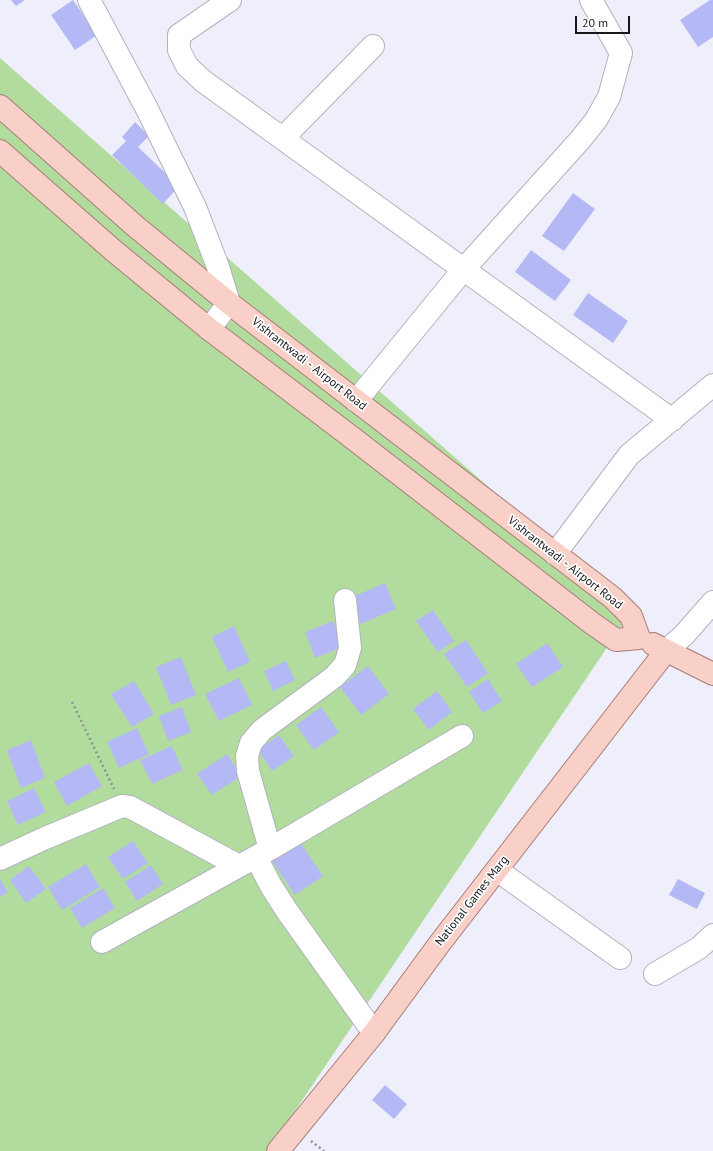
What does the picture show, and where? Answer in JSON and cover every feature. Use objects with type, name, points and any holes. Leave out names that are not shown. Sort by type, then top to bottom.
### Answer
[{"type":"main road","name":"Vishrantwadi - Airport Road","points":[[0,106],[135,226],[229,303],[613,598],[631,616],[639,638]]},
{"type":"main road","points":[[0,150],[114,251],[209,329],[593,624],[616,640],[639,638],[713,674]]},
{"type":"main road","name":"National Games Marg","points":[[278,1151],[374,1033],[440,943],[666,651]]},
{"type":"street","points":[[89,0],[195,207],[218,267],[229,303],[209,329]]},
{"type":"street","points":[[230,0],[179,35],[180,50],[188,66],[203,81],[672,420]]},
{"type":"street","points":[[356,401],[463,270],[580,140],[596,120],[609,97],[621,53],[591,0]]},
{"type":"street","points":[[283,138],[373,46]]},
{"type":"street","points":[[555,554],[629,455],[713,385]]},
{"type":"street","points":[[345,600],[350,648],[345,665],[334,677],[262,730],[250,743],[247,756],[248,771],[255,857],[287,912],[374,1033]]},
{"type":"street","points":[[666,651],[684,635],[713,602]]},
{"type":"street","points":[[102,942],[255,857],[462,736]]},
{"type":"street","points":[[0,859],[122,806],[130,807],[255,857]]},
{"type":"street","points":[[497,870],[620,958]]},
{"type":"street","points":[[655,974],[699,948],[713,935]]},
{"type":"path","points":[[72,702],[122,806]]},
{"type":"green space","points":[[0,58],[631,612],[268,1151],[0,1151]]},
{"type":"building","points":[[11,0],[25,0],[16,6]]},
{"type":"building","points":[[73,0],[97,35],[75,50],[51,15]]},
{"type":"building","points":[[710,0],[713,0],[713,37],[698,47],[680,20]]},
{"type":"building","points":[[135,122],[149,136],[138,147],[179,186],[163,204],[112,155],[126,141],[122,137]]},
{"type":"building","points":[[573,193],[595,209],[564,251],[542,236]]},
{"type":"building","points":[[531,250],[571,280],[555,301],[515,272]]},
{"type":"building","points":[[588,293],[628,321],[613,343],[573,315]]},
{"type":"building","points":[[385,583],[396,609],[361,624],[350,598]]},
{"type":"building","points":[[433,610],[454,641],[438,652],[416,621]]},
{"type":"building","points":[[333,621],[343,647],[315,658],[305,632]]},
{"type":"building","points":[[234,626],[250,662],[228,672],[212,637]]},
{"type":"building","points":[[466,640],[488,673],[467,687],[444,654]]},
{"type":"building","points":[[547,643],[563,667],[532,687],[516,664]]},
{"type":"building","points":[[181,657],[196,695],[171,705],[156,667]]},
{"type":"building","points":[[286,661],[295,680],[273,691],[264,671]]},
{"type":"building","points":[[368,666],[389,694],[361,715],[340,687]]},
{"type":"building","points":[[239,678],[252,705],[219,721],[205,694]]},
{"type":"building","points":[[488,679],[502,701],[483,713],[469,692]]},
{"type":"building","points":[[134,681],[154,714],[132,727],[111,694]]},
{"type":"building","points":[[437,691],[452,712],[429,730],[413,709]]},
{"type":"building","points":[[182,707],[191,732],[168,741],[159,716]]},
{"type":"building","points":[[321,707],[339,732],[314,750],[296,725]]},
{"type":"building","points":[[137,728],[149,754],[119,768],[107,742]]},
{"type":"building","points":[[279,735],[294,756],[272,771],[258,750]]},
{"type":"building","points":[[31,740],[45,778],[21,788],[7,750]]},
{"type":"building","points":[[172,746],[183,770],[152,784],[140,760]]},
{"type":"building","points":[[227,754],[241,776],[212,795],[197,774]]},
{"type":"building","points":[[89,763],[102,786],[67,806],[54,782]]},
{"type":"building","points":[[34,788],[46,812],[18,825],[7,801]]},
{"type":"building","points":[[133,841],[148,863],[123,879],[108,857]]},
{"type":"building","points":[[300,842],[323,876],[295,895],[272,861]]},
{"type":"building","points":[[86,864],[100,887],[62,910],[48,887]]},
{"type":"building","points":[[151,865],[163,884],[137,901],[125,882]]},
{"type":"building","points":[[29,866],[46,889],[26,903],[10,880]]},
{"type":"building","points":[[0,879],[8,892],[0,897]]},
{"type":"building","points":[[678,879],[705,893],[697,909],[669,895]]},
{"type":"building","points":[[103,888],[115,908],[82,928],[70,908]]},
{"type":"building","points":[[385,1085],[407,1104],[394,1119],[372,1100]]}]
